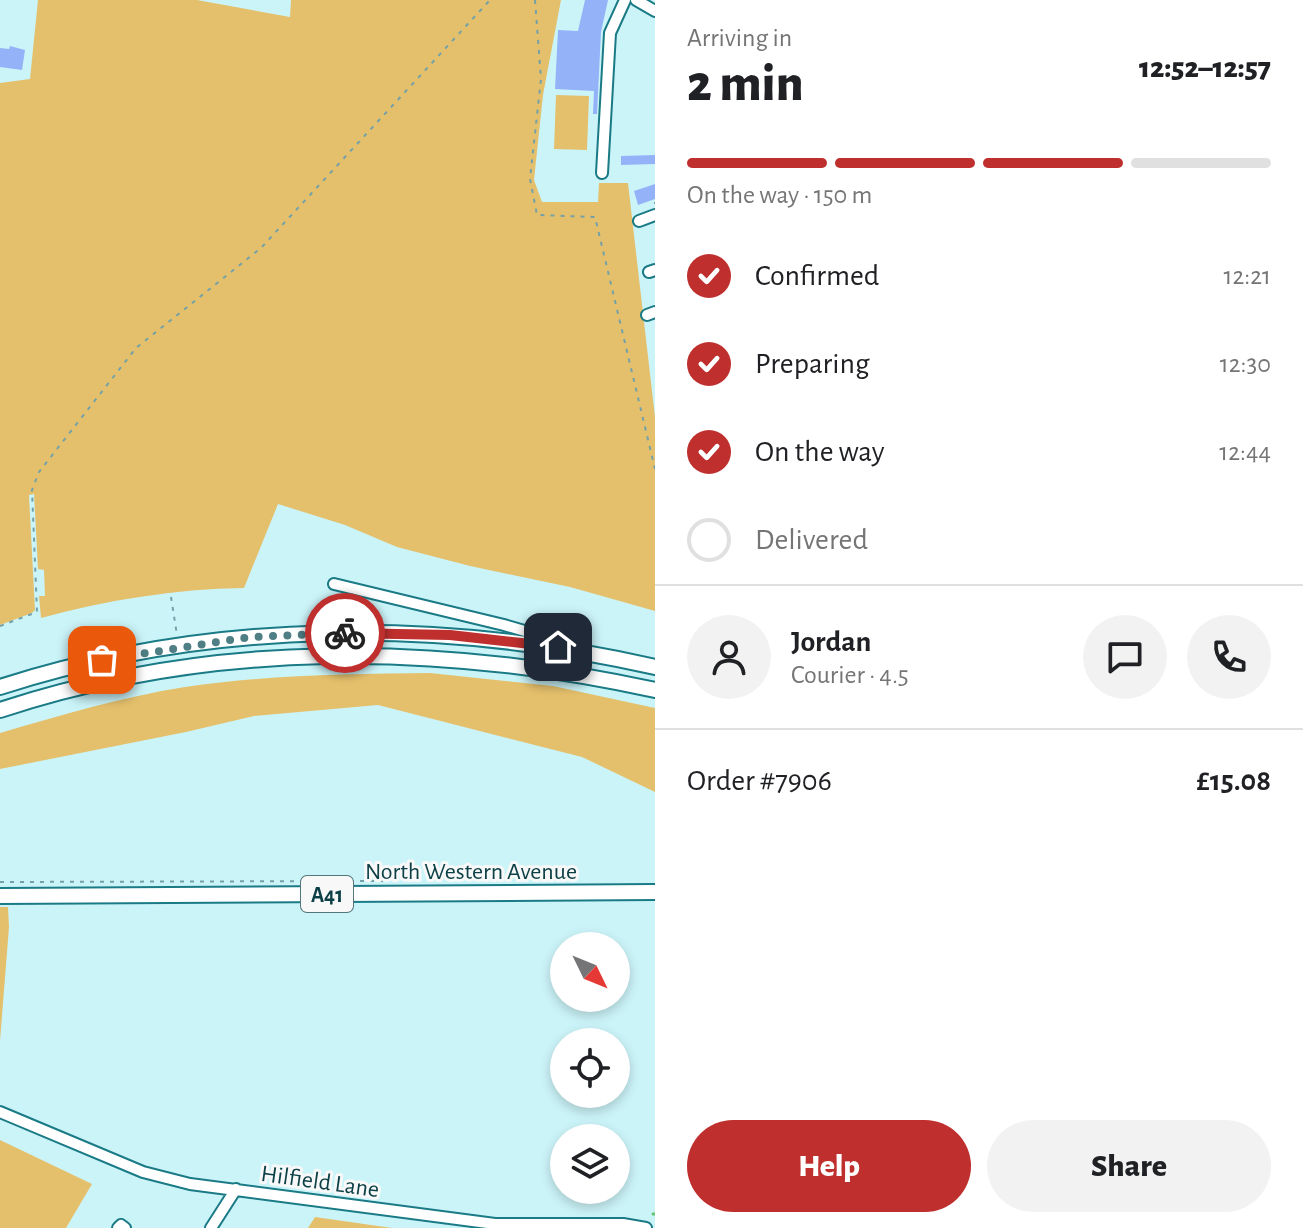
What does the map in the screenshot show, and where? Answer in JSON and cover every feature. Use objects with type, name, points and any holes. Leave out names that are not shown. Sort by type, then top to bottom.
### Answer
[{"type":"highway","points":[[0,687],[102,660],[250,637],[398,633],[503,640],[613,657],[655,667]]},
{"type":"highway","points":[[0,710],[59,693],[155,673],[253,659],[316,656],[398,655],[503,663],[655,690]]},
{"type":"highway","name":"North Western Avenue","points":[[0,896],[655,892]]},
{"type":"street","points":[[602,173],[610,33],[625,0]]},
{"type":"street","points":[[636,0],[655,11]]},
{"type":"street","points":[[639,221],[655,215]]},
{"type":"street","points":[[334,584],[504,625],[613,657]]},
{"type":"street","name":"Hilfield Lane","points":[[0,1112],[143,1172],[190,1184],[494,1226],[610,1224],[646,1228]]},
{"type":"street","points":[[211,1228],[236,1189]]},
{"type":"street","points":[[118,1228],[121,1225],[125,1228]]},
{"type":"path","points":[[0,626],[37,612],[32,490],[39,472],[136,348],[261,248],[490,0]]},
{"type":"path","points":[[535,0],[541,79],[530,179],[537,215],[595,217],[655,469]]},
{"type":"path","points":[[171,597],[179,647]]},
{"type":"shaded area","points":[[38,0],[197,0],[290,17],[291,0],[561,0],[543,95],[534,180],[542,202],[598,202],[599,183],[628,183],[655,417],[655,611],[570,587],[397,547],[345,525],[278,504],[244,588],[141,597],[41,618],[39,596],[45,596],[44,570],[38,569],[34,494],[29,495],[35,610],[0,625],[0,83],[30,79]]},
{"type":"shaded area","points":[[556,95],[589,96],[587,150],[554,149]]},
{"type":"shaded area","points":[[430,673],[553,686],[655,708],[655,792],[582,757],[378,705],[254,716],[0,769],[0,733],[138,696],[246,680]]},
{"type":"shaded area","points":[[0,907],[8,907],[9,927],[0,1041]]},
{"type":"shaded area","points":[[0,1140],[92,1184],[66,1228],[0,1228]]},
{"type":"shaded area","points":[[315,1217],[392,1228],[308,1228]]},
{"type":"building","points":[[585,0],[608,0],[601,32],[597,114],[593,114],[594,91],[555,89],[558,30],[578,31]]},
{"type":"building","points":[[10,46],[25,50],[22,70],[0,67],[0,48],[9,49]]},
{"type":"building","points":[[655,155],[655,164],[621,165],[621,156]]},
{"type":"building","points":[[655,184],[655,199],[638,205],[634,191]]},
{"type":"way so far","points":[[102,660],[250,637],[345,633]]},
{"type":"route","points":[[345,633],[450,635],[558,647]]}]
